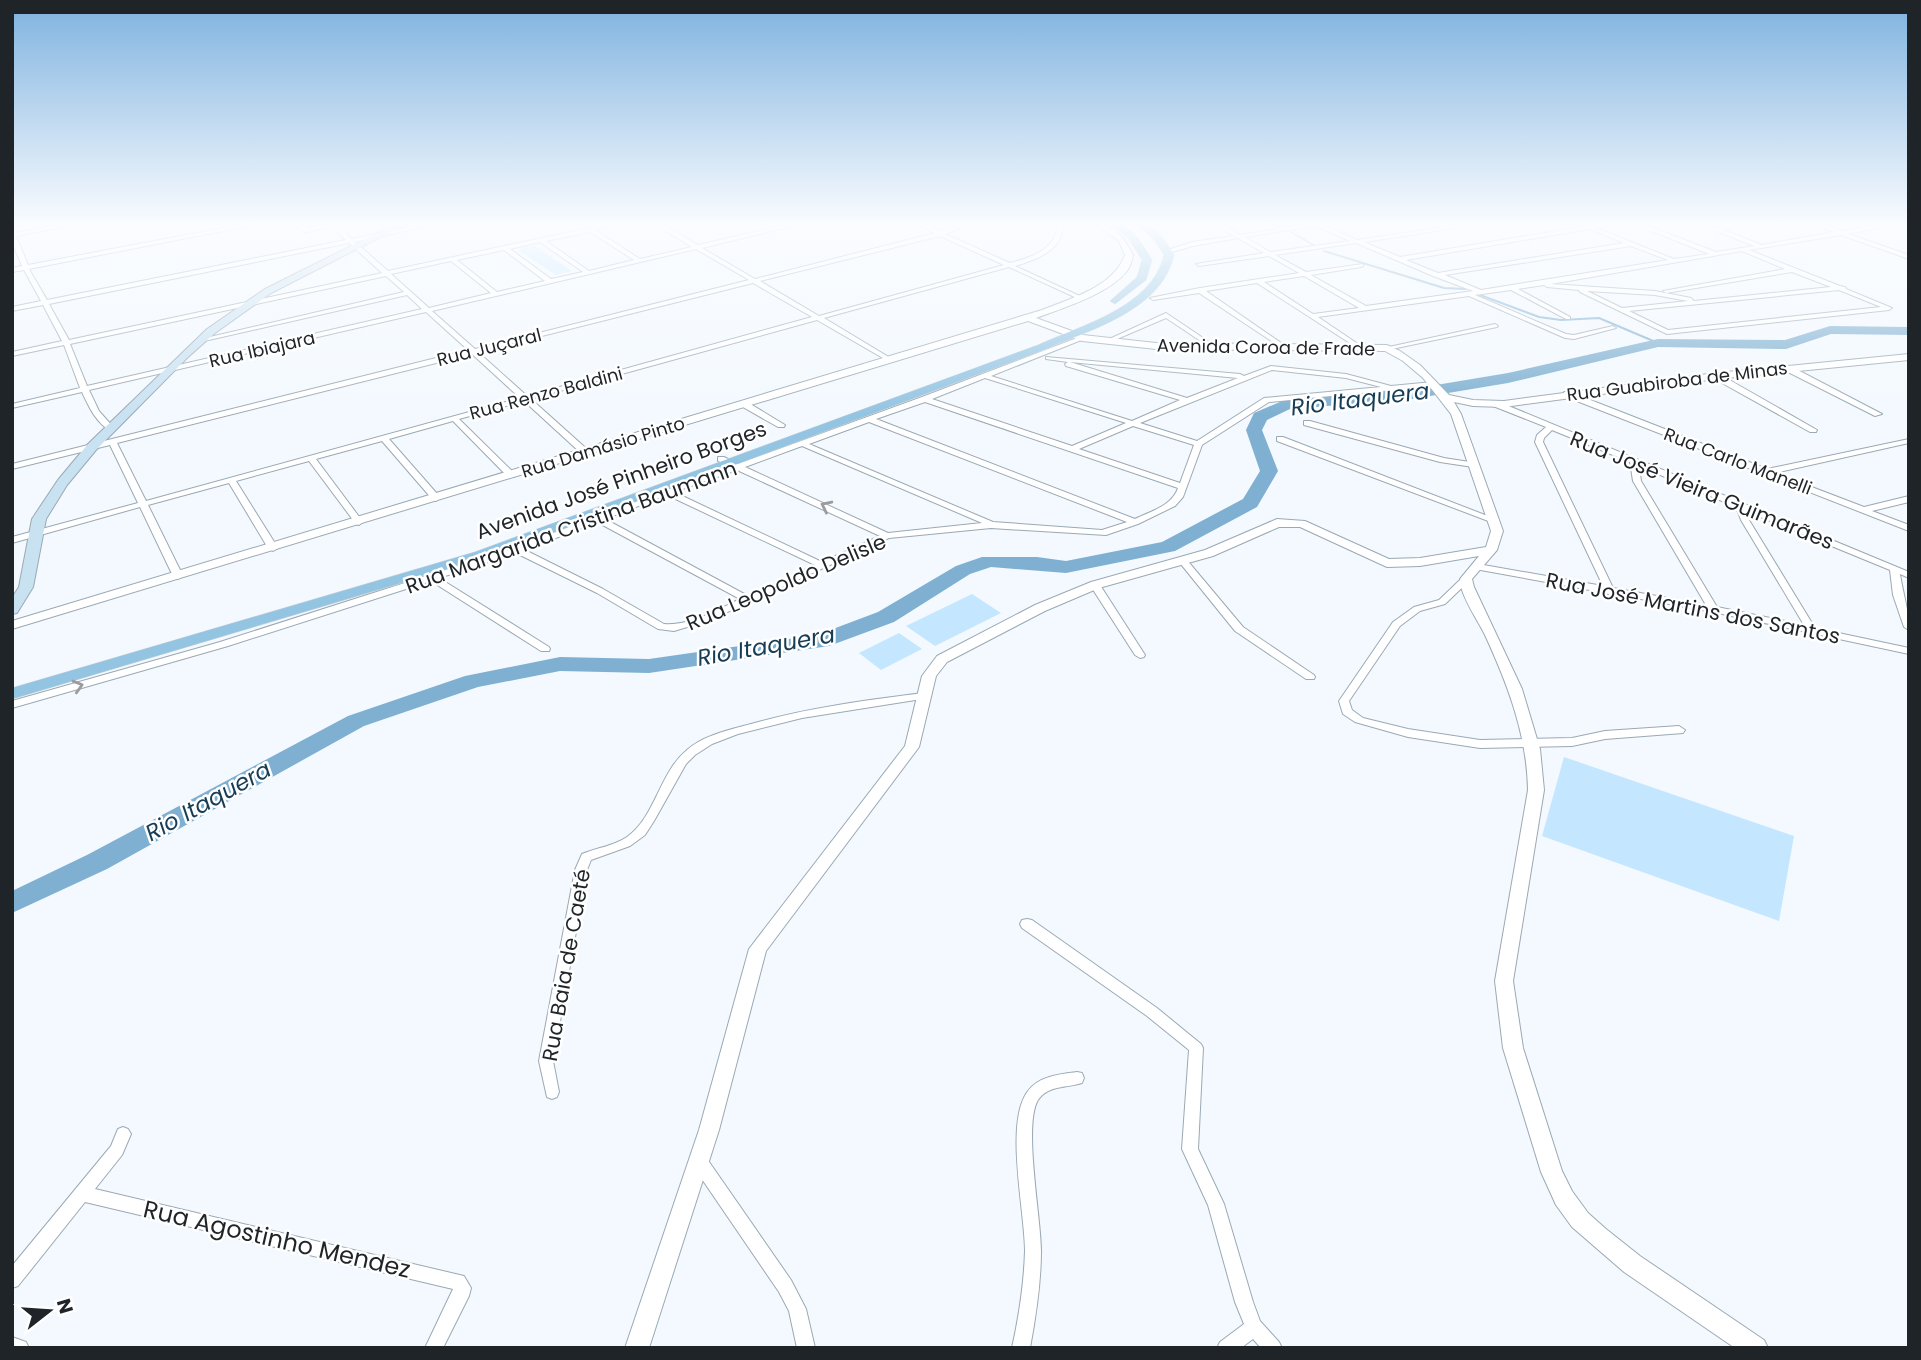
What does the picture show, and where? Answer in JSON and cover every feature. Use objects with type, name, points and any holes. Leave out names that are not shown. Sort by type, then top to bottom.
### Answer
[{"type":"main road","points":[[12,610],[26,587],[39,519],[62,483],[92,447],[200,340],[274,287]]},
{"type":"main road","name":"Avenida José Pinheiro Borges","points":[[1063,332],[1126,295],[1133,287]]},
{"type":"main road","name":"Avenida José Pinheiro Borges","points":[[12,694],[420,574],[536,535],[1063,332],[1146,294],[1152,287]]},
{"type":"main road","name":"Avenida José Pinheiro Borges","points":[[12,686],[394,574],[728,463]]},
{"type":"street","points":[[37,287],[104,424],[111,429]]},
{"type":"street","points":[[12,309],[122,287]]},
{"type":"street","points":[[12,354],[325,287]]},
{"type":"street","points":[[403,287],[586,453]]},
{"type":"street","points":[[488,287],[496,294]]},
{"type":"street","name":"Rua Ibiajara","points":[[12,406],[523,287]]},
{"type":"street","name":"Rua Juçaral","points":[[12,467],[728,287]]},
{"type":"street","points":[[765,287],[890,360]]},
{"type":"street","name":"Rua Renzo Baldini","points":[[12,540],[931,287]]},
{"type":"street","points":[[1057,287],[1081,298]]},
{"type":"street","name":"Rua Damásio Pinto","points":[[12,625],[1028,318],[1081,298],[1100,287]]},
{"type":"street","points":[[1153,298],[1216,287]]},
{"type":"street","points":[[1268,287],[1359,348]]},
{"type":"street","points":[[1327,287],[1366,309]]},
{"type":"street","points":[[1465,287],[1479,293]]},
{"type":"street","points":[[1313,317],[1515,287]]},
{"type":"street","points":[[1559,287],[1581,291],[1658,293],[1699,302]]},
{"type":"street","points":[[1658,293],[1691,287]]},
{"type":"street","points":[[1512,288],[1567,318]]},
{"type":"street","points":[[1581,291],[1619,310],[1663,331],[1889,308],[1843,288],[1619,310]]},
{"type":"street","points":[[1200,290],[1285,348]]},
{"type":"street","points":[[200,340],[409,293]]},
{"type":"street","points":[[1467,294],[1565,336],[1574,337],[1614,328]]},
{"type":"street","points":[[1108,341],[1164,315],[1173,317],[1210,345]]},
{"type":"street","name":"Avenida Coroa de Frade","points":[[1028,318],[1082,338],[1170,347],[1210,345],[1387,348],[1403,357],[1440,391],[1456,414],[1494,520]]},
{"type":"street","points":[[1387,348],[1495,326]]},
{"type":"street","name":"Rua Margarida Cristina Baumann","points":[[12,705],[224,644],[434,579],[667,492],[728,463],[801,443],[1043,356],[1082,338]]},
{"type":"street","points":[[1334,347],[1342,343],[1344,338]]},
{"type":"street","points":[[1043,356],[1244,377]]},
{"type":"street","points":[[1043,356],[1187,400]]},
{"type":"street","name":"Rua Guabiroba de Minas","points":[[1440,391],[1493,404],[1716,376],[1909,357]]},
{"type":"street","points":[[1072,449],[1244,377],[1279,367],[1359,378],[1393,388]]},
{"type":"street","points":[[1787,368],[1878,414]]},
{"type":"street","points":[[985,376],[1198,444],[1268,400],[1393,388],[1440,391]]},
{"type":"street","points":[[1716,376],[1813,430]]},
{"type":"street","name":"Rua Carlo Manelli","points":[[1567,394],[1909,528]]},
{"type":"street","points":[[925,399],[1183,487]]},
{"type":"street","points":[[744,404],[781,425]]},
{"type":"street","points":[[1456,414],[1493,404]]},
{"type":"street","name":"Rua José Vieira Guimarães","points":[[1493,404],[1909,575]]},
{"type":"street","points":[[454,418],[511,475]]},
{"type":"street","points":[[868,419],[1135,522]]},
{"type":"street","points":[[1307,423],[1444,460],[1473,465]]},
{"type":"street","points":[[1550,428],[1539,442],[1610,592]]},
{"type":"street","points":[[384,438],[436,498]]},
{"type":"street","points":[[1280,439],[1494,520],[1497,531],[1491,550],[1478,567],[1441,601],[1417,609],[1396,624],[1349,691],[1344,707],[1359,720],[1418,736],[1480,744],[1572,742],[1605,735],[1679,730]]},
{"type":"street","points":[[1766,472],[1909,441]]},
{"type":"street","points":[[113,442],[178,576]]},
{"type":"street","points":[[801,443],[991,525]]},
{"type":"street","name":"Rua Leopoldo Delisle","points":[[517,550],[662,627],[674,628],[688,625],[887,536],[991,525],[1093,534],[1135,522],[1172,504],[1180,497],[1198,444]]},
{"type":"street","points":[[311,458],[359,522]]},
{"type":"street","points":[[1634,461],[1637,481],[1713,609]]},
{"type":"street","points":[[728,463],[810,498],[887,536]]},
{"type":"street","points":[[231,480],[273,548]]},
{"type":"street","points":[[667,492],[821,565]]},
{"type":"street","points":[[1864,510],[1909,499]]},
{"type":"street","points":[[1740,505],[1745,520],[1811,629]]},
{"type":"street","points":[[598,519],[747,599]]},
{"type":"street","points":[[637,1348],[709,1130],[758,949],[912,747],[933,667],[942,659],[1040,608],[1095,585],[1209,553],[1266,526],[1288,523],[1314,528],[1387,563],[1420,562],[1491,550]]},
{"type":"street","points":[[1183,561],[1239,629],[1310,677]]},
{"type":"street","name":"Rua José Martins dos Santos","points":[[1478,567],[1713,609],[1909,651]]},
{"type":"street","points":[[1894,569],[1898,595],[1909,627]]},
{"type":"street","points":[[434,579],[545,649]]},
{"type":"street","points":[[1466,579],[1470,600],[1489,629],[1523,712],[1537,768],[1536,790],[1504,981],[1513,1048],[1552,1172],[1564,1198],[1580,1220],[1598,1237],[1632,1264],[1756,1348]]},
{"type":"street","points":[[1095,585],[1140,655]]},
{"type":"street","name":"Rua Baia de Caeté","points":[[552,1092],[546,1061],[581,870],[586,857],[633,839],[642,829],[679,765],[702,743],[765,724],[924,696]]},
{"type":"street","points":[[1027,924],[1194,1044],[1197,1058],[1190,1149],[1216,1204],[1244,1303],[1255,1327],[1273,1348]]},
{"type":"street","points":[[1021,1348],[1029,1310],[1033,1247],[1025,1129],[1029,1101],[1039,1088],[1051,1082],[1077,1078]]},
{"type":"street","points":[[12,1280],[117,1150],[123,1134]]},
{"type":"street","points":[[698,1159],[725,1203],[785,1286],[797,1309],[806,1348]]},
{"type":"street","name":"Rua Agostinho Mendez","points":[[81,1193],[452,1280],[461,1284],[460,1296],[435,1348]]},
{"type":"street","points":[[1226,1348],[1255,1327]]},
{"type":"street","points":[[12,1346],[20,1348]]},
{"type":"shaded area","points":[[972,594],[1001,613],[935,646],[906,626]]},
{"type":"shaded area","points":[[899,633],[922,649],[881,670],[859,653]]},
{"type":"shaded area","points":[[1564,757],[1794,836],[1779,921],[1542,836]]},
{"type":"waterway","points":[[1442,287],[1465,289]]},
{"type":"waterway","points":[[1480,295],[1539,317],[1561,320],[1599,318],[1658,343]]},
{"type":"waterway","name":"Rio Itaquera","points":[[12,903],[97,862],[356,721],[473,681],[560,664],[649,666],[821,641],[886,617],[963,570],[989,561],[1066,567],[1168,547],[1250,503],[1269,471],[1254,430],[1260,417],[1287,404],[1412,394],[1508,378],[1658,343],[1786,345],[1830,330],[1909,331]]}]
